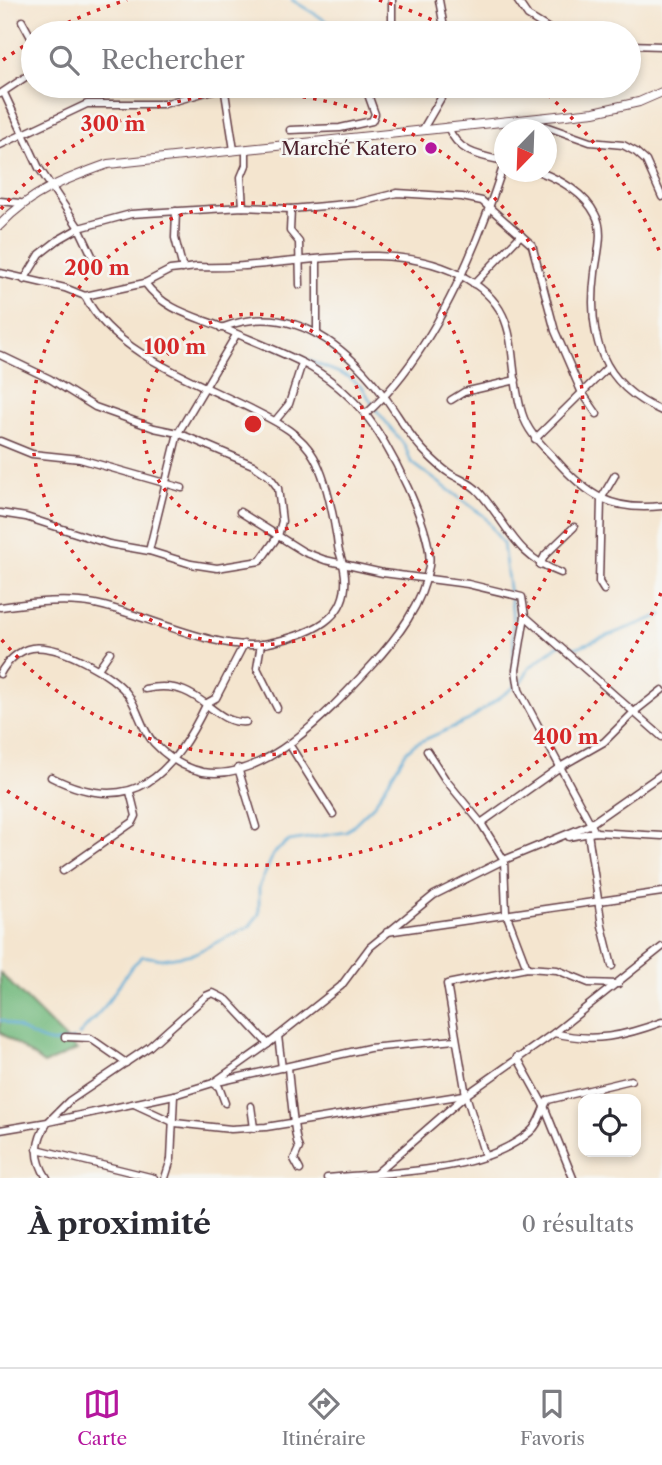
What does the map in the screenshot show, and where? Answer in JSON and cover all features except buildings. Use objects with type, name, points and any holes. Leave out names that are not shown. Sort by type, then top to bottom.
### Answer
[{"type":"street","points":[[392,0],[392,21]]},
{"type":"street","points":[[439,0],[443,21]]},
{"type":"street","points":[[517,0],[528,16],[536,21]]},
{"type":"street","points":[[641,45],[662,46]]},
{"type":"street","points":[[21,81],[2,94],[39,168],[79,228],[96,264]]},
{"type":"street","points":[[526,119],[594,112],[639,102],[662,92]]},
{"type":"street","points":[[0,145],[87,104],[164,104],[185,98]]},
{"type":"street","points":[[226,98],[234,150]]},
{"type":"street","points":[[290,130],[340,128],[375,119],[369,98]]},
{"type":"street","points":[[423,129],[441,98]]},
{"type":"street","points":[[0,225],[20,203],[51,184],[108,163],[494,122]]},
{"type":"street","points":[[448,127],[453,138],[469,152],[494,159]]},
{"type":"street","points":[[340,128],[341,138]]},
{"type":"street","points":[[557,132],[590,142],[623,145],[636,152],[646,161],[662,197]]},
{"type":"street","points":[[243,207],[241,177],[246,165],[246,149]]},
{"type":"street","points":[[557,181],[571,188],[597,216],[600,233],[593,300],[596,332],[608,367],[621,386],[638,401],[662,411]]},
{"type":"street","points":[[366,414],[385,397],[442,312],[491,206],[499,182]]},
{"type":"street","points":[[24,280],[40,254],[79,228],[131,214],[243,207],[291,209],[357,203],[397,193],[463,197],[491,206],[522,234],[534,251],[539,281],[555,331],[581,391],[597,414]]},
{"type":"street","points":[[0,201],[20,203]]},
{"type":"street","points":[[291,209],[290,231],[299,242],[300,285]]},
{"type":"street","points":[[176,211],[175,238],[183,269]]},
{"type":"street","points":[[474,284],[522,234]]},
{"type":"street","points":[[0,273],[55,285],[85,296],[145,283],[170,270],[317,261],[405,258],[460,275],[474,284],[500,309],[511,332],[522,415],[535,439],[569,476],[601,499],[623,506],[662,506]]},
{"type":"street","points":[[317,261],[317,334]]},
{"type":"street","points":[[0,674],[15,656],[32,648],[54,651],[98,669],[128,695],[153,742],[174,761],[202,772],[219,773],[238,768],[289,744],[332,707],[383,653],[418,601],[427,578],[429,544],[422,520],[384,443],[366,414],[337,384],[302,363],[168,307],[145,283]]},
{"type":"street","points":[[0,607],[51,602],[94,604],[151,622],[244,644],[261,644],[320,626],[335,615],[343,599],[345,564],[339,553],[325,488],[315,458],[300,438],[275,421],[127,344],[99,320],[85,296]]},
{"type":"street","points":[[221,328],[235,322],[270,317],[285,320],[317,334],[354,362],[385,397],[424,451],[448,473],[473,485],[516,545],[540,565],[561,573]]},
{"type":"street","points":[[149,551],[178,433],[204,384],[236,335]]},
{"type":"street","points":[[0,355],[50,379],[95,407],[154,428],[178,433],[253,465],[269,476],[278,488],[283,510],[278,536],[260,561],[248,565],[204,566],[149,551],[109,544],[26,517],[0,513]]},
{"type":"street","points":[[275,421],[289,404],[302,363]]},
{"type":"street","points":[[535,439],[608,367]]},
{"type":"street","points":[[451,400],[464,392],[516,380]]},
{"type":"street","points":[[0,441],[32,454],[80,459],[132,476],[182,488]]},
{"type":"street","points":[[604,590],[599,582],[601,499],[615,475]]},
{"type":"street","points":[[240,512],[304,552],[345,564],[468,584],[522,597],[525,616],[516,670],[519,690],[591,830],[598,900],[612,966]]},
{"type":"street","points":[[540,565],[545,555],[574,527]]},
{"type":"street","points":[[525,616],[662,737]]},
{"type":"street","points":[[51,777],[79,787],[130,792],[174,761],[207,703],[216,698],[244,644]]},
{"type":"street","points":[[261,644],[257,668],[277,708]]},
{"type":"street","points":[[98,669],[110,652]]},
{"type":"street","points":[[145,689],[176,687],[207,703],[228,719],[246,722]]},
{"type":"street","points":[[481,823],[560,767],[604,742],[634,712],[662,690]]},
{"type":"street","points":[[289,744],[333,814]]},
{"type":"street","points":[[427,751],[444,779],[481,823],[504,860],[506,913],[527,968]]},
{"type":"street","points":[[238,768],[256,827]]},
{"type":"street","points":[[591,830],[662,774]]},
{"type":"street","points":[[63,872],[133,822],[136,816],[130,792]]},
{"type":"street","points":[[213,1083],[268,1044],[341,986],[370,947],[434,895],[504,860],[557,839],[591,830],[662,836]]},
{"type":"street","points":[[387,932],[662,892]]},
{"type":"street","points":[[371,1178],[466,1095],[554,1033],[662,947]]},
{"type":"street","points":[[485,1156],[466,1095],[447,984],[527,968],[557,970],[589,983],[618,984]]},
{"type":"street","points":[[47,1178],[38,1160],[37,1149],[38,1137],[48,1122],[69,1101],[149,1047],[206,996],[213,993],[227,1000],[268,1044]]},
{"type":"street","points":[[554,1033],[580,1039],[606,1039],[662,1022]]},
{"type":"street","points":[[278,1036],[296,1121],[294,1137],[299,1148],[294,1158],[300,1170]]},
{"type":"street","points":[[65,1037],[90,1038],[126,1063]]},
{"type":"street","points":[[0,1130],[134,1104],[213,1083],[369,1048],[456,1040]]},
{"type":"street","points":[[517,1057],[544,1106],[573,1178]]},
{"type":"street","points":[[327,1178],[424,1170],[485,1156],[532,1131],[544,1106],[556,1097],[631,1080]]},
{"type":"street","points":[[213,1083],[219,1087],[225,1103]]},
{"type":"street","points":[[165,1178],[171,1159],[175,1123],[174,1095]]},
{"type":"street","points":[[134,1104],[175,1123],[254,1128],[466,1095]]},
{"type":"street","points":[[251,1107],[254,1128]]},
{"type":"street","points":[[37,1149],[154,1178]]},
{"type":"green space","points":[[0,973],[77,1050],[44,1064],[0,1032]]},
{"type":"waterway","points":[[292,0],[326,21]]},
{"type":"waterway","points":[[271,345],[349,377],[363,388],[374,407],[405,446],[411,462],[484,516],[503,544],[512,610],[515,685]]},
{"type":"waterway","points":[[79,1035],[105,1006],[132,966],[143,956],[162,959],[193,954],[250,926],[259,914],[259,887],[274,853],[289,841],[346,832],[374,805],[406,752],[415,744],[469,720],[522,681],[529,668],[560,644],[575,648],[662,615]]},
{"type":"waterway","points":[[0,1020],[45,1041],[54,1043],[74,1039]]},
{"type":"place","name":"Marché Katero","points":[[431,148]]}]
